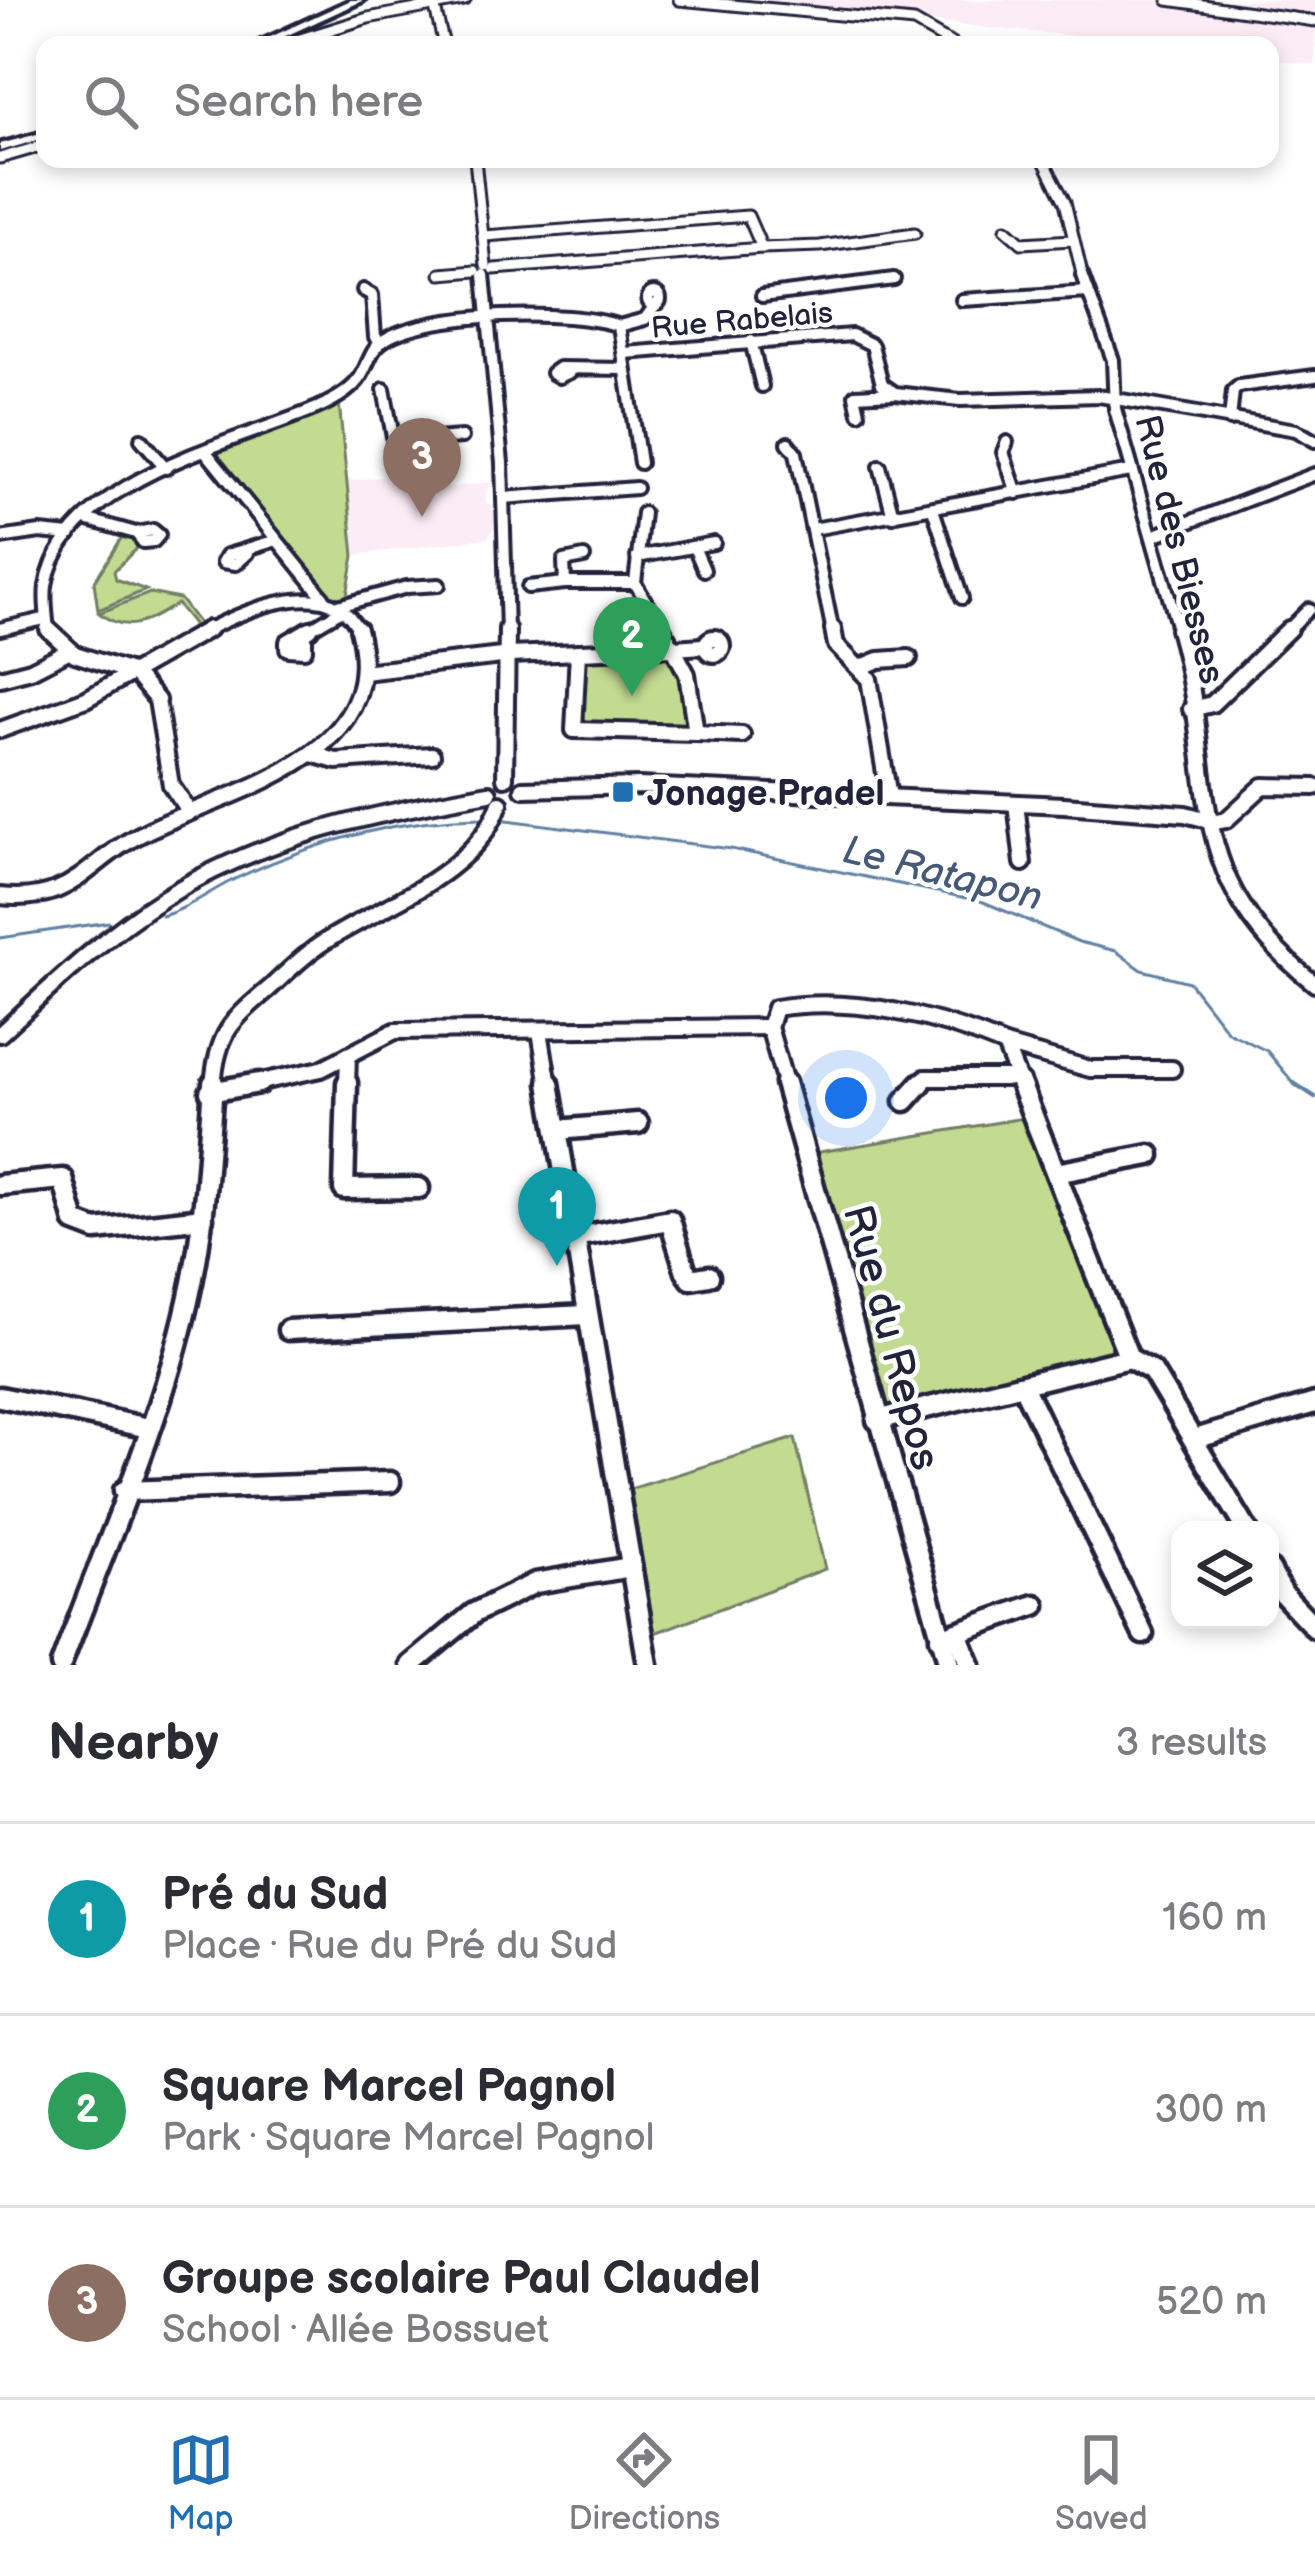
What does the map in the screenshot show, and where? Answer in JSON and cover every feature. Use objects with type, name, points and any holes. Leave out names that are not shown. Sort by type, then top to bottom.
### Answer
[{"type":"main road","points":[[278,36],[359,0]]},
{"type":"main road","points":[[0,148],[36,137]]},
{"type":"street","points":[[310,36],[434,2],[465,0]]},
{"type":"street","points":[[679,0],[914,22],[938,36]]},
{"type":"street","points":[[1168,0],[1315,21]]},
{"type":"street","points":[[434,2],[442,36]]},
{"type":"street","points":[[0,158],[36,148]]},
{"type":"street","points":[[476,168],[503,498],[510,655],[505,778]]},
{"type":"street","name":"Rue des Biesses","points":[[1048,168],[1065,202],[1088,292],[1111,353],[1113,398],[1180,638],[1206,821],[1217,856],[1248,917],[1287,962],[1315,984]]},
{"type":"street","points":[[485,236],[748,216],[762,248]]},
{"type":"street","points":[[1006,229],[1022,243],[1073,240]]},
{"type":"street","points":[[441,274],[820,246],[915,232]]},
{"type":"street","points":[[762,296],[894,279]]},
{"type":"street","points":[[363,290],[372,295],[375,338],[381,342]]},
{"type":"street","points":[[962,299],[1088,292]]},
{"type":"street","points":[[189,812],[171,784],[157,700],[134,673],[70,650],[48,634],[46,580],[70,535],[113,494],[346,393],[381,342],[407,332],[490,317],[599,317],[619,326],[645,319],[656,304]]},
{"type":"street","points":[[619,326],[640,463]]},
{"type":"street","name":"Rue Rabelais","points":[[625,353],[860,336],[872,345],[882,384],[895,393]]},
{"type":"street","points":[[751,341],[762,386]]},
{"type":"street","points":[[570,372],[625,369]]},
{"type":"street","points":[[1230,419],[1232,392],[1239,386],[1315,376]]},
{"type":"street","points":[[384,389],[394,442],[462,437]]},
{"type":"street","points":[[859,413],[855,395],[895,393],[960,400],[1113,398],[1296,430],[1315,441]]},
{"type":"street","points":[[141,439],[166,468]]},
{"type":"street","points":[[1007,442],[1003,452],[1017,493]]},
{"type":"street","points":[[788,443],[796,453],[836,645],[869,679],[889,797]]},
{"type":"street","points":[[0,896],[50,895],[126,841],[312,754],[339,729],[363,672],[356,622],[324,598],[206,452]]},
{"type":"street","points":[[880,466],[893,516]]},
{"type":"street","points":[[813,530],[1131,471]]},
{"type":"street","points":[[1153,536],[1315,474]]},
{"type":"street","points":[[503,498],[636,488]]},
{"type":"street","points":[[933,508],[962,598]]},
{"type":"street","points":[[643,513],[635,584],[686,674],[696,733]]},
{"type":"street","points":[[86,518],[136,533]]},
{"type":"street","points":[[0,538],[40,532],[70,535]]},
{"type":"street","points":[[248,553],[277,540]]},
{"type":"street","points":[[637,557],[715,543]]},
{"type":"street","points":[[694,547],[704,570]]},
{"type":"street","points":[[565,583],[564,561],[584,557]]},
{"type":"street","points":[[528,587],[635,584]]},
{"type":"street","points":[[304,634],[340,608],[407,587],[439,585]]},
{"type":"street","points":[[0,730],[84,700],[254,610],[324,598]]},
{"type":"street","points":[[1190,709],[1212,704],[1309,609]]},
{"type":"street","points":[[0,628],[44,620]]},
{"type":"street","points":[[363,672],[510,655],[704,646]]},
{"type":"street","points":[[0,677],[31,670],[70,650]]},
{"type":"street","points":[[578,652],[574,730],[742,735]]},
{"type":"street","points":[[859,668],[879,660],[909,658]]},
{"type":"street","points":[[312,754],[336,761],[432,755]]},
{"type":"street","points":[[61,1665],[149,1428],[188,1303],[203,1218],[215,1053],[229,1023],[317,947],[464,858],[495,808],[494,782],[519,781],[523,789]]},
{"type":"street","points":[[523,789],[639,786],[889,797],[1185,814],[1206,821],[1226,820],[1263,786],[1315,787]]},
{"type":"street","points":[[0,1034],[134,920],[241,857],[347,820],[495,808],[516,800],[523,789]]},
{"type":"street","points":[[1016,803],[1023,863]]},
{"type":"street","points":[[210,1092],[319,1070],[367,1039],[395,1031],[769,1027],[775,1008],[794,1003],[891,1012],[973,1029],[1005,1046],[1090,1069],[1172,1069]]},
{"type":"street","name":"Rue du Repos","points":[[769,1027],[798,1117],[877,1420],[948,1636],[949,1665]]},
{"type":"street","points":[[541,1031],[648,1665]]},
{"type":"street","points":[[1005,1046],[1129,1358],[1152,1371],[1242,1521]]},
{"type":"street","points":[[348,1055],[352,1066],[344,1189],[418,1188]]},
{"type":"street","points":[[905,1101],[925,1078],[1018,1078]]},
{"type":"street","points":[[558,1130],[638,1123]]},
{"type":"street","points":[[1056,1173],[1150,1155]]},
{"type":"street","points":[[0,1185],[63,1179],[75,1222],[96,1230],[203,1218]]},
{"type":"street","points":[[575,1237],[670,1220],[686,1272],[691,1279],[709,1276]]},
{"type":"street","points":[[288,1330],[587,1315]]},
{"type":"street","points":[[877,1420],[1129,1358]]},
{"type":"street","points":[[1023,1386],[1143,1634]]},
{"type":"street","points":[[0,1397],[149,1428]]},
{"type":"street","points":[[1195,1439],[1315,1403]]},
{"type":"street","points":[[124,1491],[390,1482]]},
{"type":"street","points":[[412,1665],[474,1613],[535,1583],[631,1567]]},
{"type":"street","points":[[1279,1587],[1315,1628]]},
{"type":"street","points":[[970,1665],[948,1636],[1035,1605]]},
{"type":"shaded area","points":[[695,0],[1315,0],[1315,65],[1279,60],[1279,36],[1076,36]]},
{"type":"shaded area","points":[[439,470],[443,488],[492,482],[485,494],[486,503],[493,506],[494,528],[487,538],[354,555],[347,481]]},
{"type":"green space","points":[[339,402],[354,556],[346,600],[330,595],[217,457],[221,449]]},
{"type":"green space","points":[[124,534],[132,535],[137,548],[114,571],[116,579],[146,590],[98,610],[94,582]]},
{"type":"green space","points":[[150,593],[180,599],[202,628],[198,630],[177,604],[148,620],[129,624],[99,613]]},
{"type":"green space","points":[[665,653],[673,657],[689,722],[679,730],[585,728],[578,718],[584,658]]},
{"type":"green space","points":[[1030,1117],[1120,1351],[893,1411],[877,1402],[813,1153]]},
{"type":"green space","points":[[795,1438],[825,1569],[655,1633],[630,1489]]},
{"type":"waterway","name":"Le Ratapon","points":[[162,916],[267,865],[328,842],[424,822],[489,818]]},
{"type":"waterway","name":"Le Ratapon","points":[[499,819],[731,849],[981,901],[1079,942],[1116,951],[1142,970],[1189,982],[1228,1032],[1267,1051],[1296,1086]]},
{"type":"waterway","name":"Le Ratapon","points":[[0,938],[109,922]]},
{"type":"waterway","name":"Le Ratapon","points":[[1294,1083],[1315,1097]]},
{"type":"place","name":"Groupe scolaire Paul Claudel","points":[[422,517]]},
{"type":"place","name":"Square Marcel Pagnol","points":[[632,696]]},
{"type":"place","name":"Jonage Pradel","points":[[623,792]]},
{"type":"place","name":"Pré du Sud","points":[[557,1266]]}]
